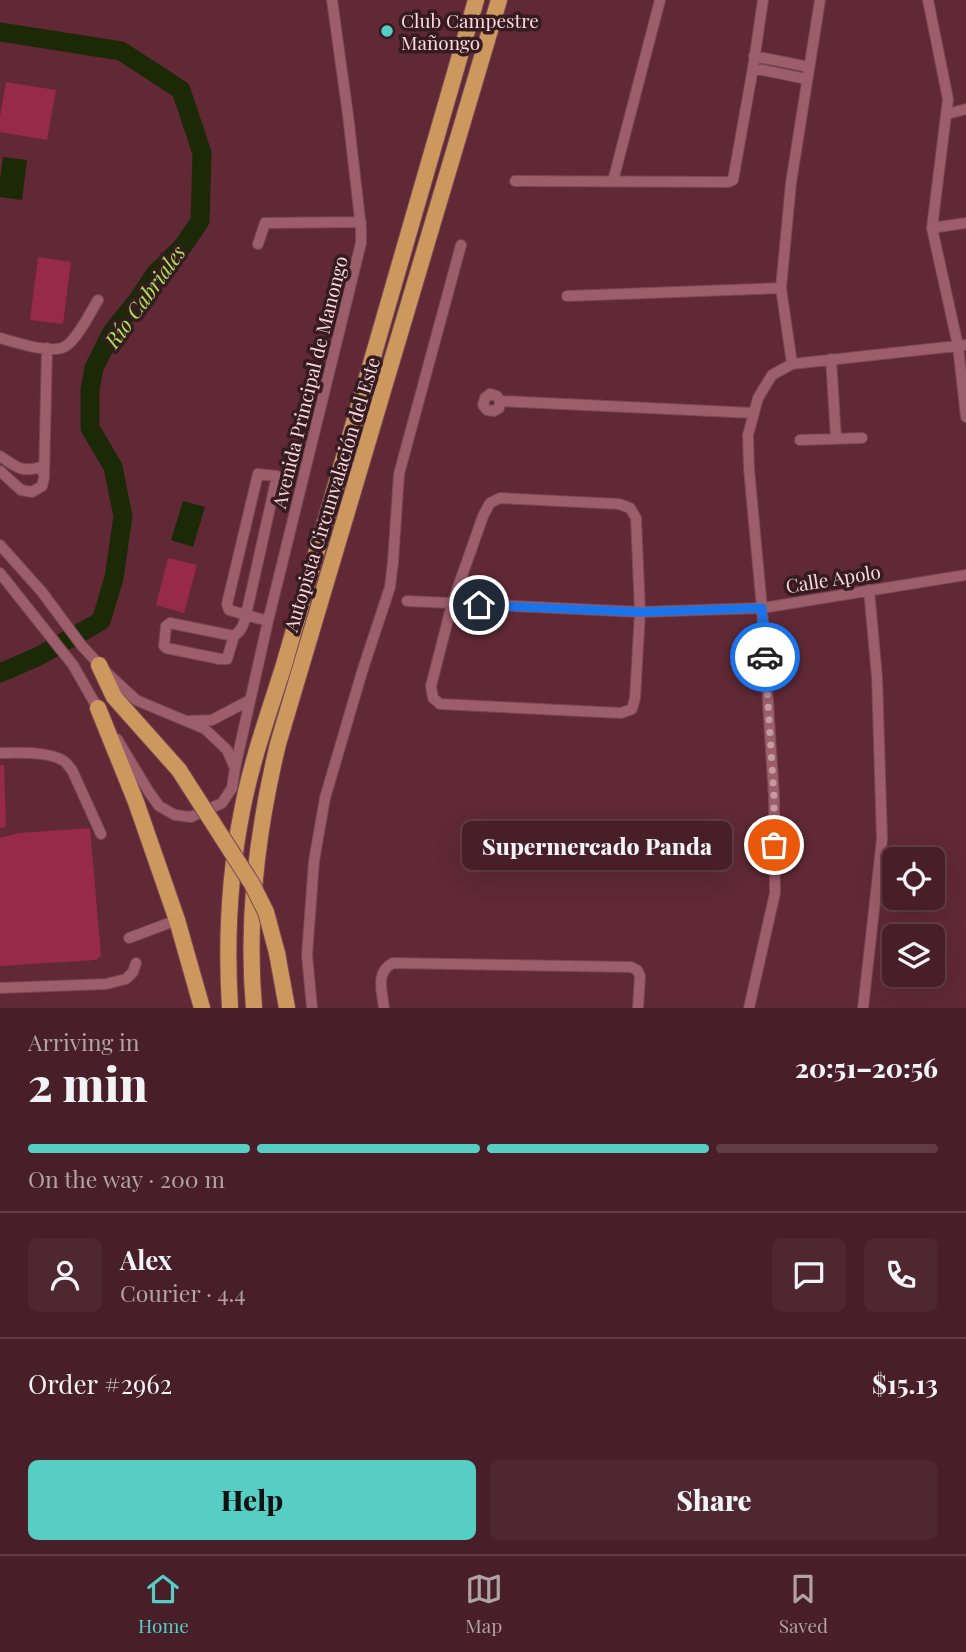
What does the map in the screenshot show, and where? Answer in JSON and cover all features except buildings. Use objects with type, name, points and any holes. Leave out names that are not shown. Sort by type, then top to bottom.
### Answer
[{"type":"highway","name":"Autopista Circunvalación del Este","points":[[230,1008],[228,952],[232,892],[237,842],[250,775],[476,0]]},
{"type":"highway","name":"Autopista Circunvalación del Este","points":[[254,1008],[251,942],[254,876],[263,813],[278,744],[499,0]]},
{"type":"highway","points":[[99,665],[114,697],[179,770],[252,884],[266,912],[287,1008]]},
{"type":"highway","points":[[97,708],[136,802],[177,920],[202,1008]]},
{"type":"street","name":"Avenida Principal de Manongo","points":[[1,574],[73,665],[159,806],[175,815],[191,817],[222,803],[232,789],[268,621],[361,243],[332,0]]},
{"type":"street","points":[[613,181],[660,0]]},
{"type":"street","points":[[515,181],[733,180],[763,0]]},
{"type":"street","points":[[792,363],[781,288],[790,183],[820,0]]},
{"type":"street","points":[[941,0],[928,1],[948,99],[932,228],[962,345],[966,417]]},
{"type":"street","points":[[754,55],[809,67]]},
{"type":"street","points":[[753,68],[806,79]]},
{"type":"street","points":[[947,114],[966,109]]},
{"type":"street","points":[[258,244],[265,223],[360,222]]},
{"type":"street","points":[[932,228],[966,223]]},
{"type":"street","points":[[312,1008],[307,955],[314,861],[325,798],[390,587],[399,474],[461,245]]},
{"type":"street","points":[[567,296],[781,288]]},
{"type":"street","points":[[0,338],[47,348],[60,348],[73,339],[98,300]]},
{"type":"street","points":[[749,1008],[775,894],[774,797],[762,608],[749,470],[748,435],[758,398],[772,375],[792,363],[962,345]]},
{"type":"street","points":[[0,471],[21,489],[32,492],[42,486],[47,348]]},
{"type":"street","points":[[831,359],[836,438]]},
{"type":"street","points":[[500,401],[754,413]]},
{"type":"street","points":[[800,440],[862,438]]},
{"type":"street","points":[[0,456],[28,471],[41,467],[44,478]]},
{"type":"street","points":[[234,636],[170,623],[166,626],[164,646],[227,659],[234,636],[244,626],[246,615],[277,476],[261,474],[257,476],[227,604],[229,610],[246,615],[268,621]]},
{"type":"street","points":[[500,498],[618,504],[630,508],[636,518],[640,612],[632,709],[621,713],[440,704],[433,698],[431,686],[452,604],[490,503],[500,498]]},
{"type":"street","points":[[0,545],[42,592],[99,665],[136,700],[205,729],[228,750],[235,768]]},
{"type":"street","name":"Calle Apolo","points":[[407,601],[640,612],[762,608],[966,575]]},
{"type":"street","points":[[863,1008],[882,839],[877,677],[869,590]]},
{"type":"street","points":[[185,721],[212,720],[250,699]]},
{"type":"street","points":[[0,753],[46,755],[64,761],[72,770],[101,834]]},
{"type":"street","points":[[129,938],[177,920]]},
{"type":"street","points":[[384,1008],[381,975],[385,967],[393,962],[631,967],[637,970],[640,976],[638,1008]]},
{"type":"street","points":[[0,988],[106,984],[126,979],[134,972],[136,963]]},
{"type":"shaded area","points":[[6,82],[56,90],[47,140],[0,132]]},
{"type":"shaded area","points":[[3,157],[27,160],[22,200],[0,197]]},
{"type":"shaded area","points":[[38,257],[71,262],[63,324],[30,320]]},
{"type":"shaded area","points":[[183,501],[205,507],[193,547],[171,540]]},
{"type":"shaded area","points":[[168,558],[197,565],[184,613],[156,605]]},
{"type":"shaded area","points":[[0,765],[4,765],[6,827],[0,828]]},
{"type":"shaded area","points":[[90,828],[101,956],[96,960],[0,966],[0,838],[19,833]]},
{"type":"waterway","name":"Río Cabriales","points":[[0,32],[121,51],[181,90],[202,153],[200,221],[183,246],[155,274],[112,332],[94,368],[90,390],[90,428],[113,467],[123,516],[114,578],[101,621],[39,656],[0,673]]},
{"type":"way so far","points":[[765,657],[774,797],[774,845]]},
{"type":"place","name":"Club Campestre Mañongo","points":[[387,31]]},
{"type":"place","name":"Supermercado Panda","points":[[774,845]]},
{"type":"route","points":[[479,605],[640,612],[762,608],[765,657]]}]
